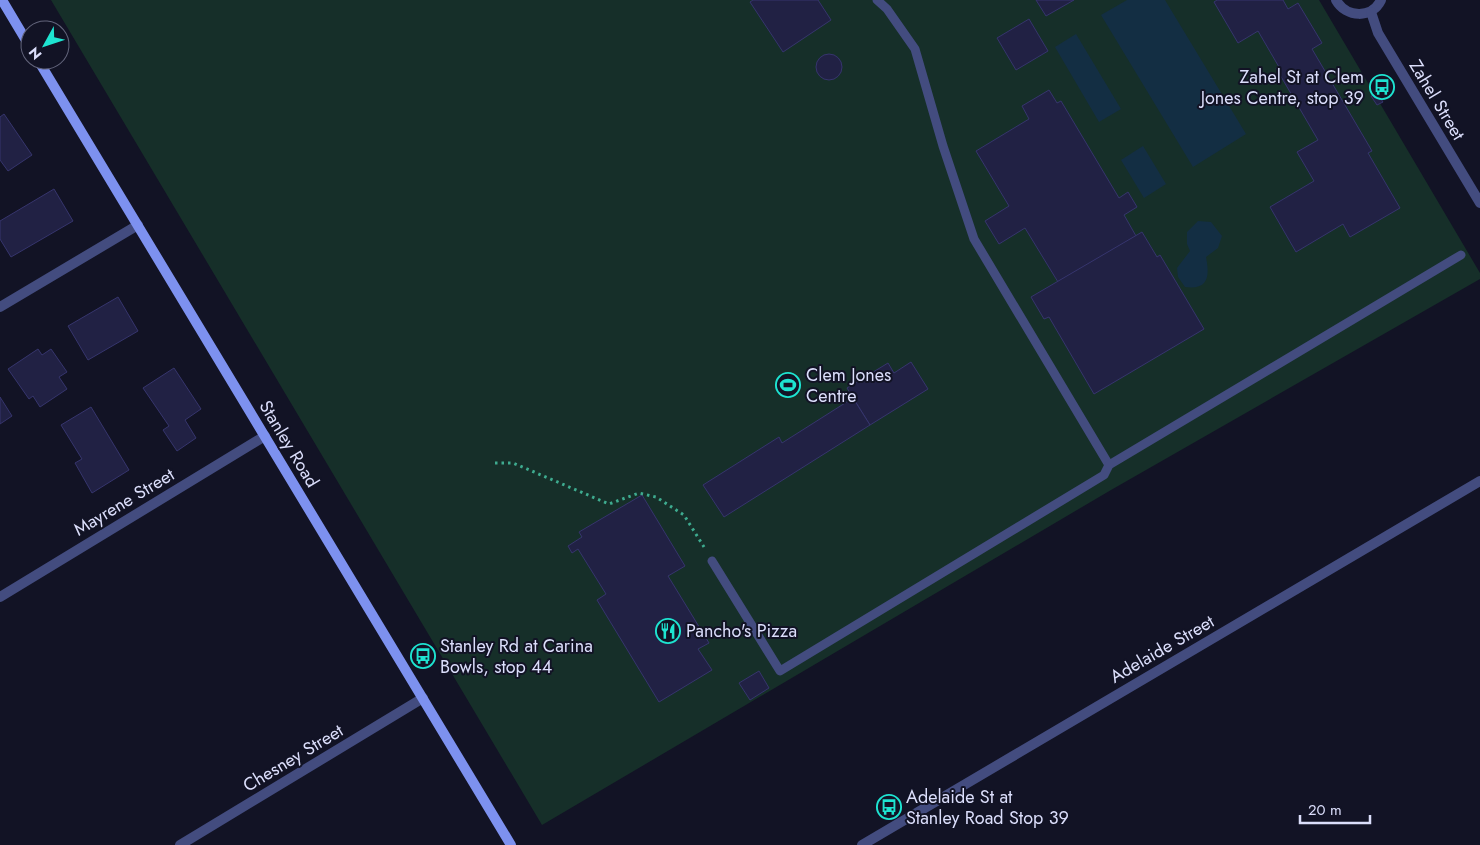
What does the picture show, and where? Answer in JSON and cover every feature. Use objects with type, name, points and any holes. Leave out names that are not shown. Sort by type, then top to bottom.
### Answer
[{"type":"main road","points":[[2,0],[20,30]]},
{"type":"main road","name":"Stanley Road","points":[[44,70],[511,845]]},
{"type":"street","points":[[1336,0],[1339,6],[1348,13],[1360,15],[1371,12],[1381,0]]},
{"type":"street","name":"Zahel Street","points":[[1371,12],[1378,33],[1480,203]]},
{"type":"street","points":[[0,307],[138,225]]},
{"type":"street","name":"Mayrene Street","points":[[0,597],[265,436]]},
{"type":"street","name":"Adelaide Street","points":[[862,845],[1480,481]]},
{"type":"street","name":"Chesney Street","points":[[180,845],[423,698]]},
{"type":"lane","points":[[877,0],[887,9],[915,49],[943,146],[974,239],[1110,465]]},
{"type":"lane","points":[[712,561],[780,671],[1104,475],[1110,465],[1461,255]]},
{"type":"path","points":[[495,463],[513,463],[609,504],[639,492],[656,497],[684,515],[712,561]]},
{"type":"green space","name":"Clem Jones Centre","points":[[51,0],[1319,0],[1480,273],[1480,279],[1111,490],[542,825],[70,32],[70,20],[63,20]]},
{"type":"water","points":[[1127,0],[1165,0],[1246,134],[1193,167],[1101,15]]},
{"type":"water","points":[[1076,34],[1121,109],[1099,122],[1055,47]]},
{"type":"water","points":[[1143,146],[1166,184],[1144,198],[1121,160]]},
{"type":"water","points":[[1198,221],[1211,222],[1222,236],[1218,248],[1206,257],[1208,271],[1206,281],[1199,286],[1185,287],[1178,277],[1177,268],[1190,251],[1187,244],[1187,232]]},
{"type":"building","points":[[753,0],[818,0],[831,20],[783,52],[750,2]]},
{"type":"building","points":[[1036,0],[1074,0],[1046,16]]},
{"type":"building","points":[[1217,0],[1283,0],[1288,9],[1298,3],[1322,43],[1312,49],[1372,151],[1368,153],[1400,208],[1350,237],[1343,224],[1296,252],[1270,207],[1314,181],[1297,152],[1318,140],[1276,68],[1279,67],[1258,31],[1238,43],[1214,2]]},
{"type":"building","points":[[1029,19],[1048,51],[1016,70],[997,38]]},
{"type":"building","points":[[829,54],[838,58],[842,67],[838,76],[829,80],[820,76],[816,67],[820,58]]},
{"type":"building","points":[[1049,90],[1057,103],[1061,101],[1119,198],[1128,192],[1137,207],[1124,215],[1136,236],[1058,282],[1025,228],[999,244],[985,221],[1009,206],[976,151],[1029,119],[1022,106]]},
{"type":"building","points":[[1377,93],[1383,102],[1377,105],[1371,96]]},
{"type":"building","points":[[4,114],[32,155],[8,171],[0,160],[0,117]]},
{"type":"building","points":[[54,189],[73,221],[11,257],[0,239],[0,221]]},
{"type":"building","points":[[1142,232],[1157,257],[1160,255],[1204,329],[1094,394],[1049,317],[1044,319],[1031,297]]},
{"type":"building","points":[[118,297],[138,331],[88,360],[68,326]]},
{"type":"building","points":[[38,349],[42,355],[51,349],[67,372],[59,377],[67,389],[40,407],[33,396],[29,399],[8,369]]},
{"type":"building","points":[[911,362],[928,389],[870,425],[847,388],[888,363],[894,373]]},
{"type":"building","points":[[174,368],[201,409],[185,420],[196,438],[177,451],[163,430],[169,426],[143,388]]},
{"type":"building","points":[[0,397],[12,416],[0,424]]},
{"type":"building","points":[[853,398],[870,425],[724,517],[703,485],[779,437],[782,443]]},
{"type":"building","points":[[91,407],[129,470],[92,493],[75,463],[82,459],[61,425]]},
{"type":"building","points":[[642,495],[685,566],[668,576],[709,643],[698,649],[712,670],[659,702],[597,600],[606,594],[578,549],[572,553],[568,546],[582,537],[579,532]]},
{"type":"building","points":[[759,671],[769,688],[750,700],[739,683]]},
{"type":"place","name":"Zahel St at Clem Jones Centre, stop 39","points":[[1382,87]]},
{"type":"place","name":"Clem Jones Centre","points":[[788,385]]},
{"type":"place","name":"Pancho's Pizza","points":[[668,631]]},
{"type":"place","name":"Stanley Rd at Carina Bowls, stop 44","points":[[423,656]]},
{"type":"place","name":"Adelaide St at Stanley Road Stop 39","points":[[889,807]]}]
